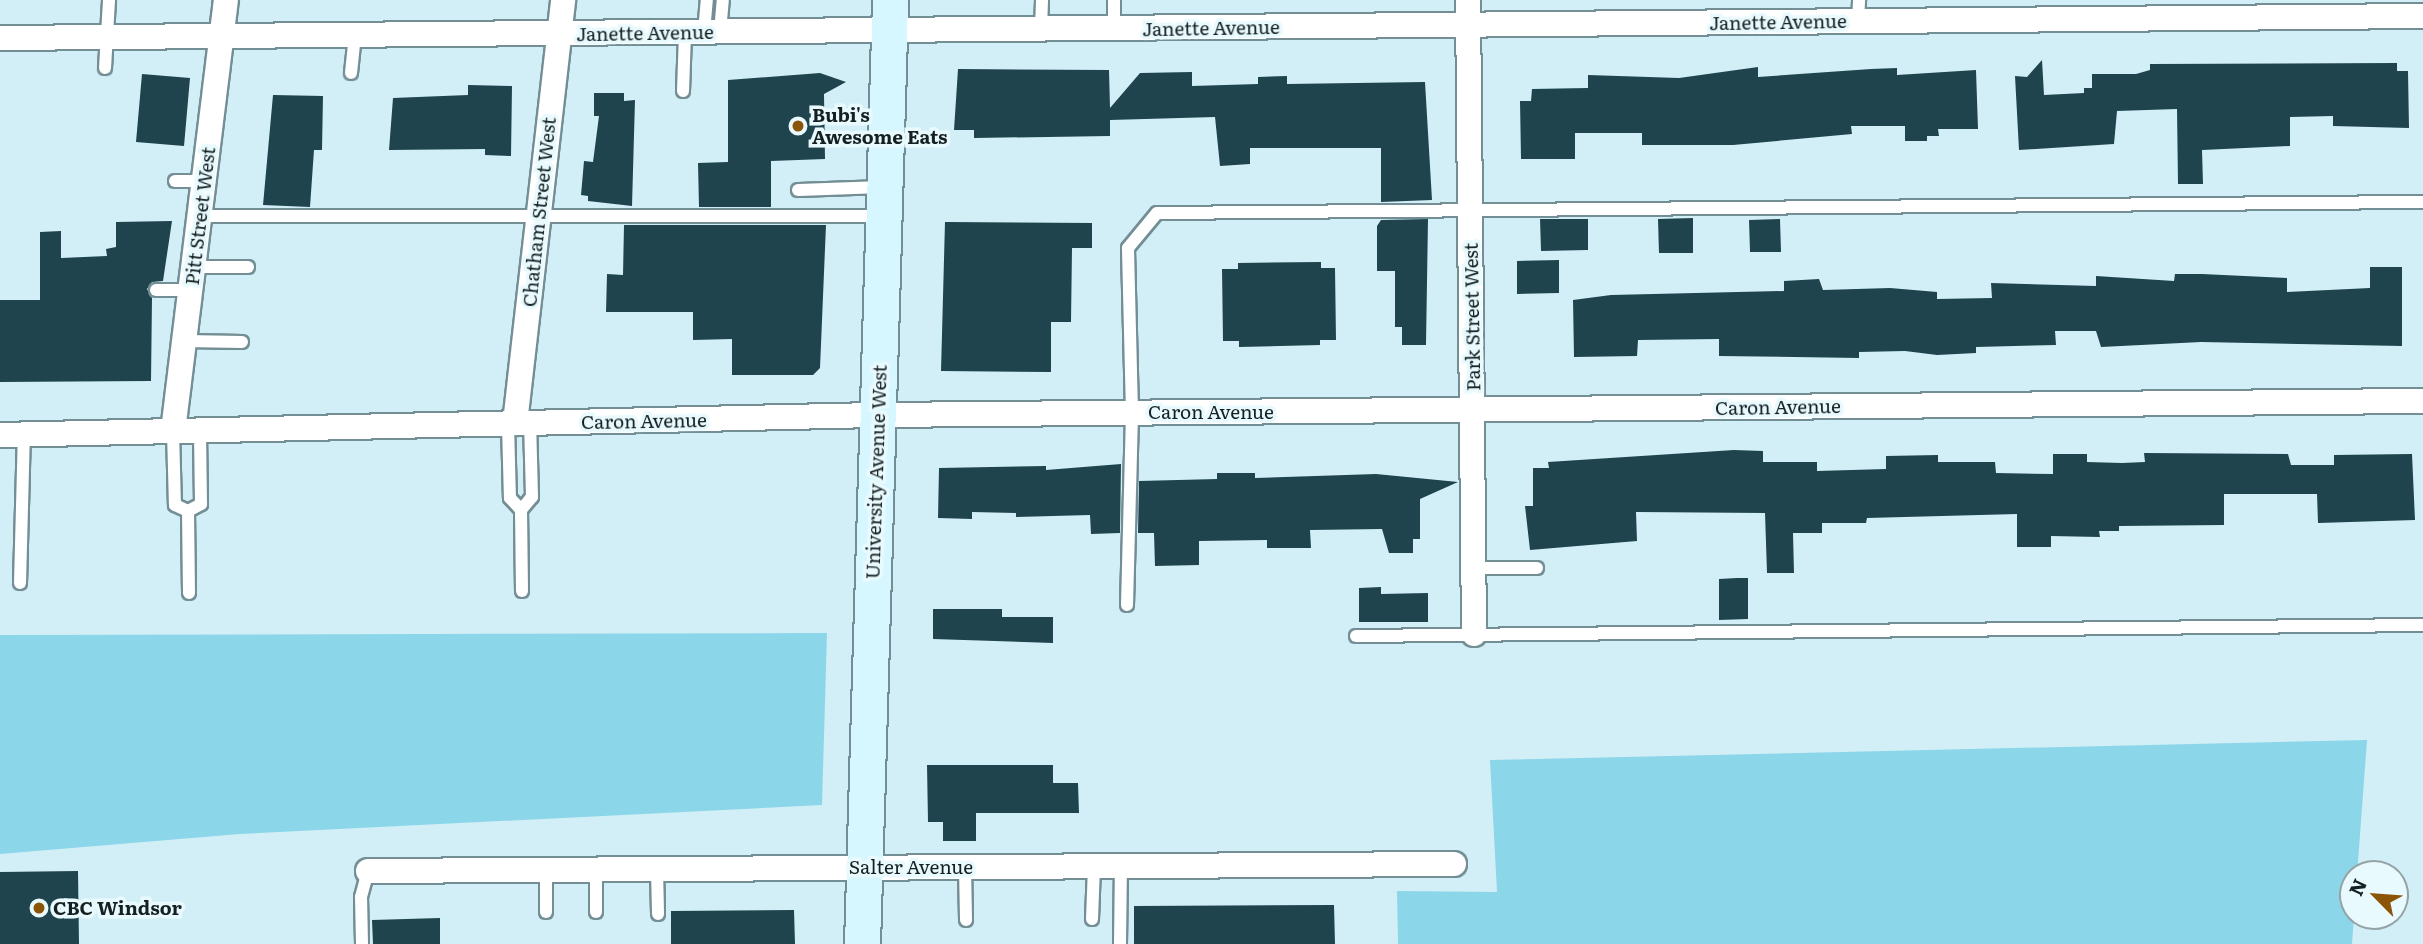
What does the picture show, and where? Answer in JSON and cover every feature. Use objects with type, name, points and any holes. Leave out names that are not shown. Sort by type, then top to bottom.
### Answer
[{"type":"main road","name":"University Avenue West","points":[[862,944],[889,15]]},
{"type":"street","name":"Pitt Street West","points":[[173,431],[226,0]]},
{"type":"street","name":"Chatham Street West","points":[[518,423],[563,0]]},
{"type":"street","name":"Park Street West","points":[[1468,0],[1474,634]]},
{"type":"street","name":"Janette Avenue","points":[[0,38],[703,32],[889,15],[1041,29],[1468,25],[1859,10],[2423,16]]},
{"type":"street","name":"Caron Avenue","points":[[12,435],[877,415],[2423,401]]},
{"type":"street","name":"Salter Avenue","points":[[368,871],[1454,864]]},
{"type":"lane","points":[[105,68],[109,0]]},
{"type":"lane","points":[[683,91],[703,32],[707,0]]},
{"type":"lane","points":[[703,32],[723,0]]},
{"type":"lane","points":[[1041,29],[1042,0]]},
{"type":"lane","points":[[1114,0],[1114,29]]},
{"type":"lane","points":[[351,73],[355,36]]},
{"type":"lane","points":[[175,181],[204,181]]},
{"type":"lane","points":[[798,190],[883,201]]},
{"type":"lane","points":[[200,216],[538,219],[883,201]]},
{"type":"lane","points":[[1127,605],[1132,413],[1128,248],[1157,213],[2423,202]]},
{"type":"lane","points":[[156,290],[192,278],[248,267]]},
{"type":"lane","points":[[185,341],[242,342]]},
{"type":"lane","points":[[518,423],[510,498],[521,510]]},
{"type":"lane","points":[[518,423],[532,497],[521,510],[522,590]]},
{"type":"lane","points":[[188,511],[201,504],[200,430]]},
{"type":"lane","points":[[173,431],[175,505],[188,511]]},
{"type":"lane","points":[[12,435],[20,583]]},
{"type":"lane","points":[[188,511],[189,593]]},
{"type":"lane","points":[[1474,568],[1537,568]]},
{"type":"lane","points":[[1356,636],[2423,625]]},
{"type":"lane","points":[[1092,919],[1094,866]]},
{"type":"lane","points":[[1120,944],[1121,866]]},
{"type":"lane","points":[[965,867],[966,920]]},
{"type":"lane","points":[[657,869],[658,914]]},
{"type":"lane","points":[[546,870],[546,912]]},
{"type":"lane","points":[[596,870],[596,912]]},
{"type":"lane","points":[[362,944],[361,897],[368,871]]},
{"type":"shaded area","points":[[827,633],[822,805],[240,834],[0,854],[0,635]]},
{"type":"shaded area","points":[[2367,740],[2358,860],[2339,860],[2339,930],[2353,930],[2352,944],[1398,944],[1397,891],[1497,892],[1490,760]]},
{"type":"building","points":[[2042,60],[2044,95],[2084,93],[2084,88],[2092,88],[2092,74],[2136,74],[2150,70],[2150,64],[2397,63],[2397,71],[2408,71],[2409,128],[2333,126],[2333,116],[2290,117],[2290,146],[2202,150],[2203,184],[2178,184],[2177,109],[2117,111],[2114,144],[2019,150],[2015,76],[2027,77]]},
{"type":"building","points":[[1758,67],[1758,77],[1897,68],[1897,75],[1976,70],[1978,129],[1938,129],[1939,136],[1927,136],[1927,141],[1905,141],[1905,126],[1851,126],[1852,134],[1733,145],[1642,145],[1642,133],[1575,133],[1575,159],[1521,159],[1520,101],[1531,101],[1532,89],[1588,88],[1588,75],[1679,78]]},
{"type":"building","points":[[958,69],[1109,70],[1110,108],[1140,73],[1192,72],[1192,86],[1258,84],[1258,77],[1287,76],[1287,84],[1425,82],[1432,200],[1381,202],[1381,148],[1250,148],[1250,164],[1220,166],[1215,117],[1110,120],[1110,136],[974,138],[974,130],[954,130]]},
{"type":"building","points":[[820,73],[846,82],[824,94],[825,159],[771,161],[771,207],[699,207],[698,163],[728,162],[728,80]]},
{"type":"building","points":[[142,74],[190,78],[184,146],[136,142]]},
{"type":"building","points":[[468,85],[512,86],[511,156],[485,155],[485,149],[389,150],[393,98],[468,95]]},
{"type":"building","points":[[594,93],[624,93],[624,101],[635,100],[632,206],[588,201],[588,196],[581,195],[584,161],[593,162],[599,116],[594,116]]},
{"type":"building","points":[[273,95],[323,96],[322,150],[314,150],[310,207],[263,205]]},
{"type":"building","points":[[1693,218],[1693,253],[1659,253],[1658,219]]},
{"type":"building","points":[[1428,219],[1426,345],[1402,345],[1402,327],[1395,327],[1395,271],[1377,271],[1377,226],[1381,220]]},
{"type":"building","points":[[1540,219],[1588,219],[1588,250],[1541,251]]},
{"type":"building","points":[[1780,219],[1781,252],[1750,252],[1749,220]]},
{"type":"building","points":[[172,221],[163,281],[152,282],[147,289],[152,298],[151,381],[0,382],[0,300],[40,300],[40,232],[61,231],[61,258],[107,256],[106,249],[116,247],[116,222]]},
{"type":"building","points":[[945,222],[1092,223],[1092,248],[1072,248],[1071,322],[1051,322],[1051,372],[941,371]]},
{"type":"building","points":[[624,225],[826,225],[820,368],[813,375],[732,375],[732,339],[693,340],[693,312],[606,312],[607,274],[623,275]]},
{"type":"building","points":[[1559,260],[1559,293],[1517,294],[1517,261]]},
{"type":"building","points":[[1321,262],[1321,268],[1335,268],[1336,340],[1320,340],[1320,345],[1239,347],[1239,341],[1223,341],[1222,269],[1238,269],[1238,263]]},
{"type":"building","points":[[2370,267],[2402,267],[2402,346],[2201,342],[2101,347],[2096,331],[2055,331],[2056,345],[1976,347],[1976,353],[1937,355],[1905,351],[1859,352],[1859,358],[1719,356],[1719,339],[1638,340],[1637,356],[1574,357],[1573,300],[1611,295],[1784,291],[1784,281],[1819,279],[1823,290],[1890,288],[1937,292],[1937,299],[1992,298],[1991,283],[2096,286],[2096,276],[2174,281],[2175,274],[2287,278],[2287,292],[2370,288]]},
{"type":"building","points":[[1734,450],[1763,451],[1763,462],[1817,462],[1817,471],[1886,469],[1886,456],[1938,455],[1938,462],[1995,462],[1996,473],[2053,474],[2053,454],[2087,454],[2087,462],[2122,463],[2145,462],[2144,453],[2288,454],[2291,465],[2334,465],[2334,455],[2412,454],[2415,520],[2318,523],[2317,494],[2224,494],[2224,525],[2119,526],[2119,531],[2099,531],[2100,537],[2051,536],[2051,547],[2017,547],[2017,514],[1867,518],[1866,523],[1822,523],[1822,533],[1793,533],[1794,573],[1767,573],[1765,513],[1636,512],[1637,541],[1530,550],[1525,506],[1533,506],[1533,468],[1549,468],[1548,462]]},
{"type":"building","points":[[1121,464],[1120,533],[1091,534],[1090,515],[1016,517],[1016,513],[972,512],[972,519],[938,518],[939,468],[1046,466],[1046,470]]},
{"type":"building","points":[[1217,473],[1255,473],[1255,478],[1376,474],[1458,482],[1420,499],[1420,539],[1413,539],[1413,553],[1389,553],[1382,529],[1310,530],[1311,548],[1267,548],[1267,540],[1199,541],[1199,565],[1155,566],[1154,533],[1138,533],[1139,481],[1217,479]]},
{"type":"building","points":[[1748,578],[1748,619],[1719,620],[1719,579]]},
{"type":"building","points":[[1381,587],[1381,594],[1428,593],[1428,622],[1359,622],[1359,588]]},
{"type":"building","points":[[933,609],[1002,609],[1002,617],[1053,617],[1053,643],[933,639]]},
{"type":"building","points":[[927,765],[1053,765],[1053,783],[1078,783],[1079,813],[976,813],[976,841],[943,841],[943,822],[928,822]]},
{"type":"building","name":"CBC Windsor","points":[[78,871],[79,944],[0,944],[0,872]]},
{"type":"building","points":[[1334,905],[1335,944],[1134,944],[1134,906]]},
{"type":"building","points":[[794,910],[795,944],[671,944],[671,911]]},
{"type":"building","points":[[440,918],[440,944],[373,944],[372,920]]},
{"type":"place","name":"Bubi's Awesome Eats","points":[[798,126]]},
{"type":"place","name":"CBC Windsor","points":[[39,908]]}]
